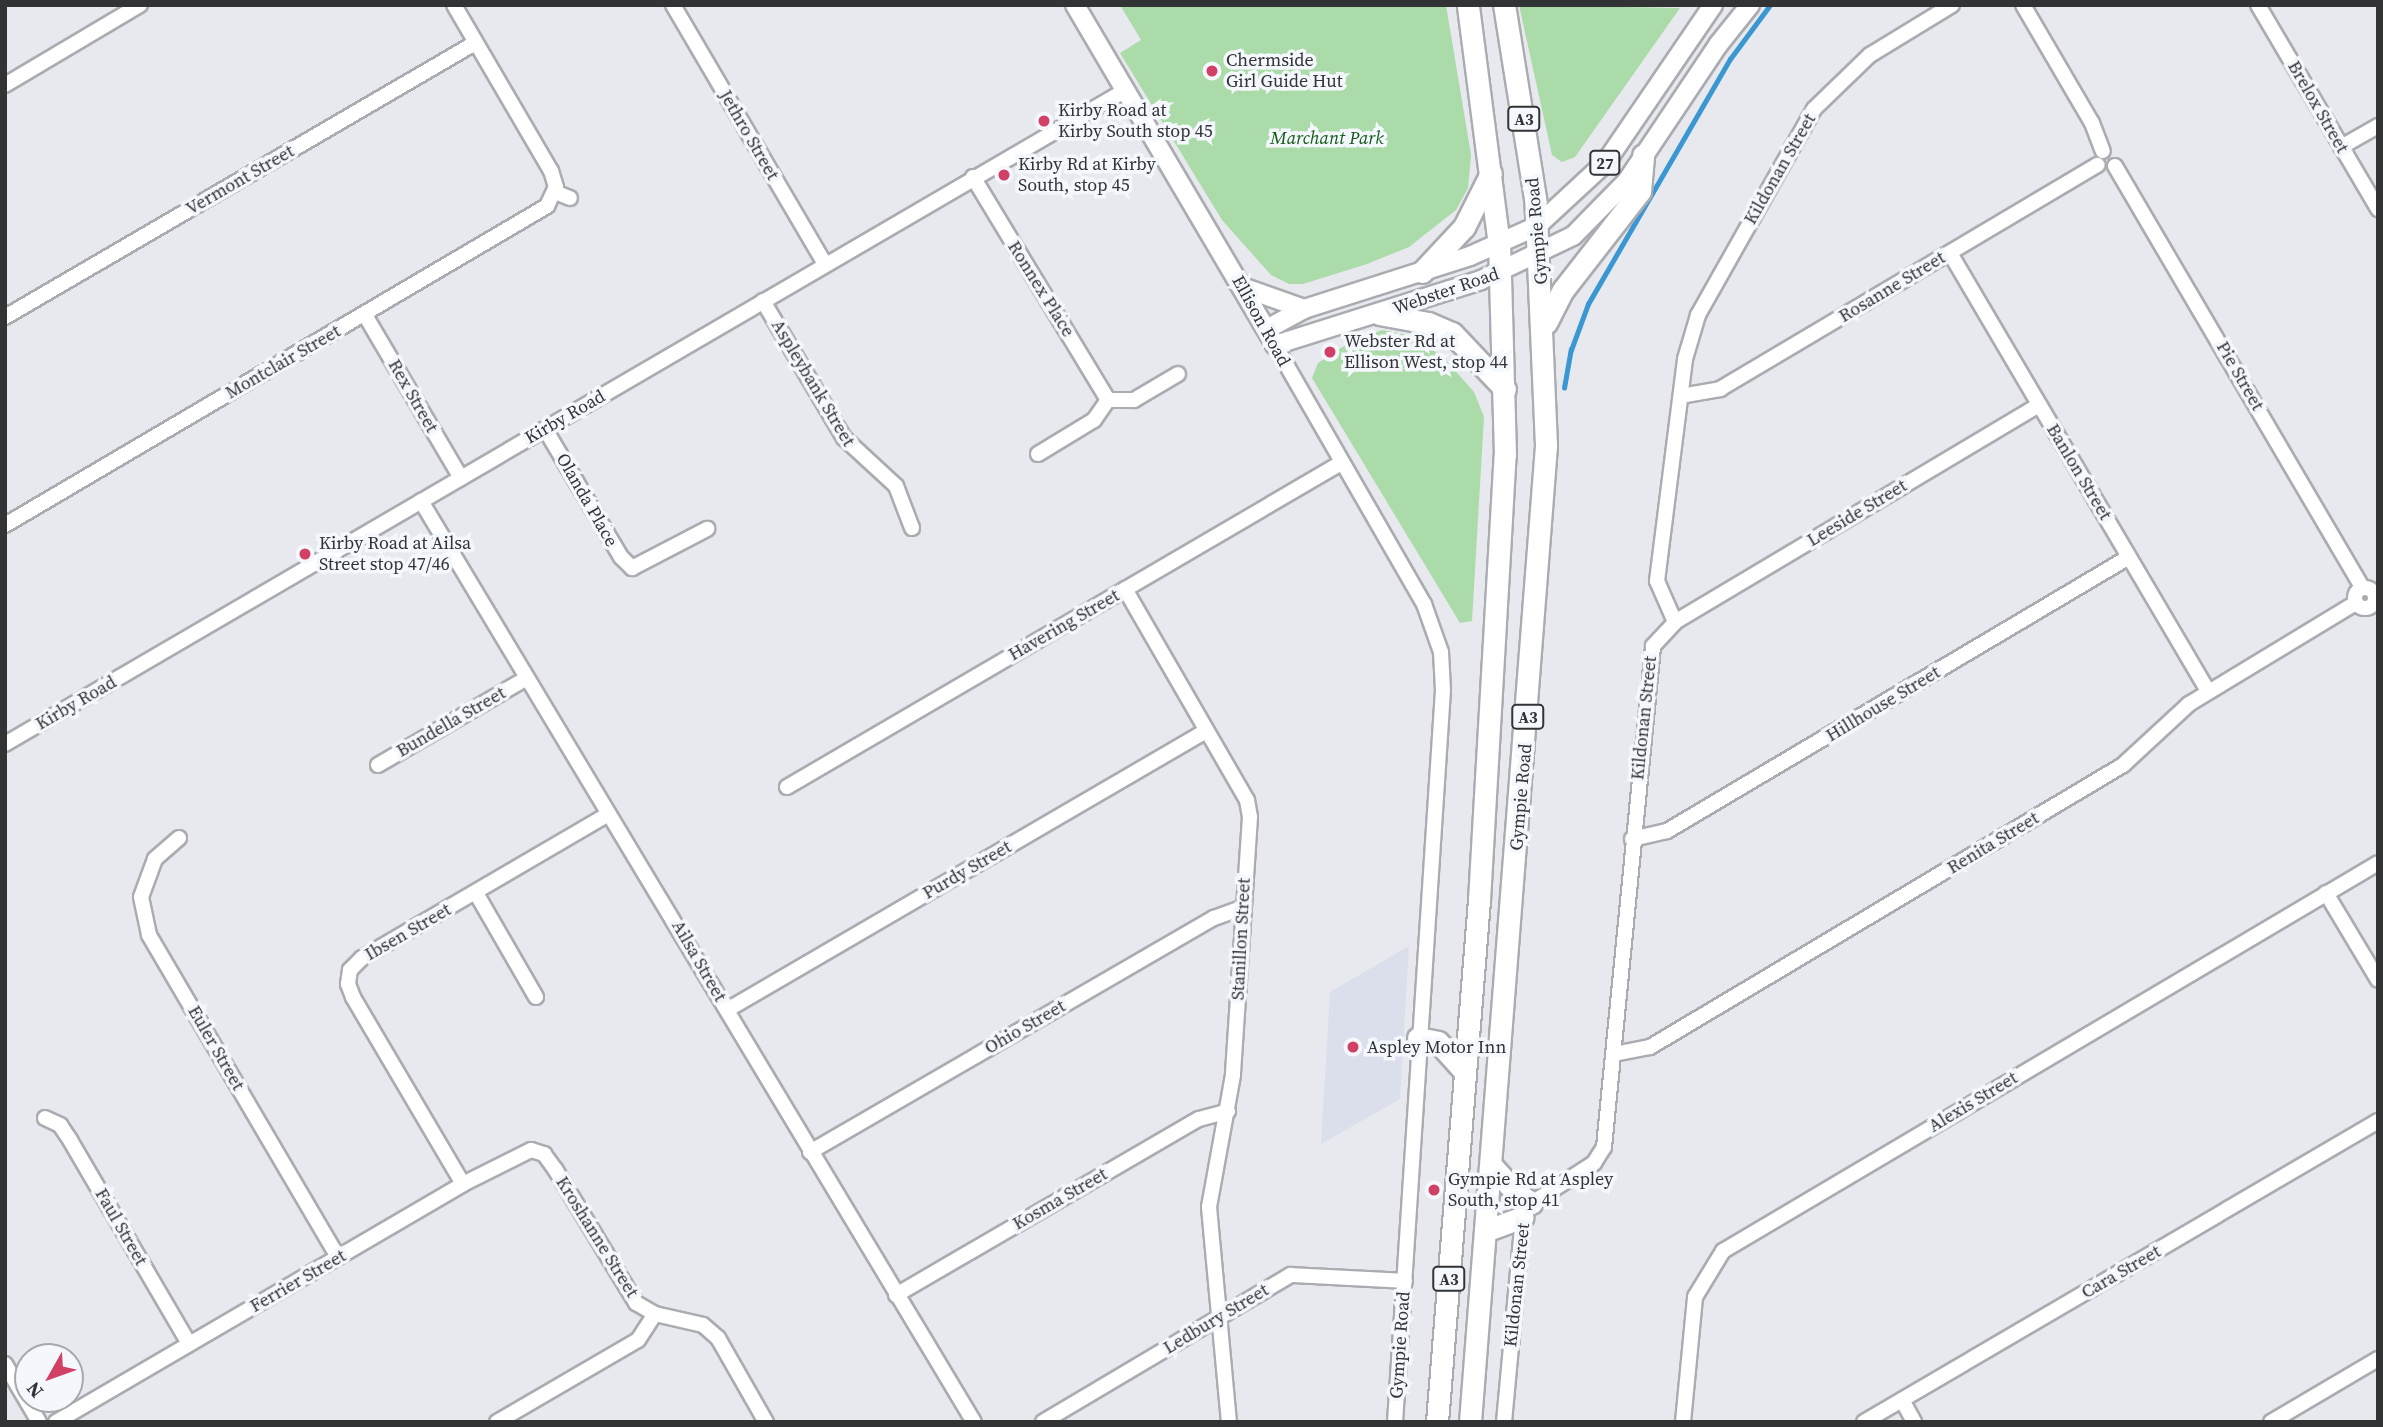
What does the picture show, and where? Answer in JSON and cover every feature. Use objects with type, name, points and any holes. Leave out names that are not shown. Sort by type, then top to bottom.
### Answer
[{"type":"highway","name":"Gympie Road","points":[[1437,1422],[1501,564],[1505,389],[1499,245],[1468,5]]},
{"type":"highway","name":"Gympie Road","points":[[1470,1422],[1543,518],[1544,328],[1540,255],[1504,5]]},
{"type":"highway","points":[[1544,328],[1563,290],[1640,191],[1643,155]]},
{"type":"highway","points":[[1422,272],[1464,227],[1491,173]]},
{"type":"highway","points":[[1380,314],[1428,323],[1452,332],[1505,389]]},
{"type":"highway","points":[[1418,1038],[1438,1042],[1465,1072]]},
{"type":"highway","points":[[1485,1231],[1527,1210],[1491,1165]]},
{"type":"main road","name":"Ellison Road","points":[[1075,5],[1271,337]]},
{"type":"main road","name":"Webster Road","points":[[1271,337],[1304,309],[1499,245],[1537,226],[1606,162],[1713,5]]},
{"type":"main road","name":"Webster Road","points":[[1271,337],[1380,314],[1500,273],[1540,255],[1597,214],[1643,155],[1718,45],[1750,5]]},
{"type":"main road","points":[[1242,287],[1304,309]]},
{"type":"street","points":[[5,85],[140,5]]},
{"type":"street","points":[[454,5],[551,171],[555,192],[570,198]]},
{"type":"street","name":"Jethro Street","points":[[673,5],[825,264]]},
{"type":"street","name":"Kildonan Street","points":[[1504,1422],[1527,1210],[1602,1153],[1614,1054],[1650,654],[1657,639],[1675,622],[1657,581],[1681,396],[1698,316],[1814,109],[1863,60],[1952,5]]},
{"type":"street","points":[[2023,5],[2092,123],[2103,150],[2115,154],[2115,166],[2107,170],[2098,165],[2097,157],[2103,150]]},
{"type":"street","name":"Brelox Street","points":[[2258,5],[2378,209]]},
{"type":"street","name":"Vermont Street","points":[[5,317],[475,43]]},
{"type":"street","name":"Kirby Road","points":[[5,744],[1126,90]]},
{"type":"street","points":[[2341,147],[2378,126]]},
{"type":"street","name":"Rosanne Street","points":[[1681,396],[1720,389],[2098,165]]},
{"type":"street","name":"Pie Street","points":[[2115,166],[2363,587]]},
{"type":"street","name":"Ronnex Place","points":[[973,177],[1108,401]]},
{"type":"street","name":"Montclair Street","points":[[5,525],[540,212],[555,192]]},
{"type":"street","name":"Banlon Street","points":[[1950,253],[2208,691]]},
{"type":"street","name":"Aspleybank Street","points":[[763,301],[844,438],[896,486],[912,528]]},
{"type":"street","name":"Rex Street","points":[[365,315],[461,478]]},
{"type":"street","name":"Ellison Road","points":[[1271,337],[1424,604],[1439,641]]},
{"type":"street","points":[[1038,454],[1094,420],[1108,401],[1134,400],[1178,374]]},
{"type":"street","name":"Leeside Street","points":[[1675,622],[2039,405]]},
{"type":"street","name":"Olanda Place","points":[[545,429],[621,557],[632,568],[707,529]]},
{"type":"street","name":"Havering Street","points":[[788,788],[1341,463]]},
{"type":"street","name":"Ailsa Street","points":[[421,501],[525,679],[607,815],[654,885],[810,1152],[974,1422]]},
{"type":"street","name":"Hillhouse Street","points":[[1632,839],[1667,831],[2129,557]]},
{"type":"street","points":[[2363,587],[2374,593],[2375,606],[2365,608],[2356,603],[2355,593],[2363,587]]},
{"type":"street","name":"Stanillon Street","points":[[1125,589],[1247,800],[1250,817],[1228,1111],[1209,1207],[1229,1422]]},
{"type":"street","name":"Renita Street","points":[[1614,1054],[1650,1048],[2123,765],[2208,691],[2356,603]]},
{"type":"street","name":"Gympie Road","points":[[1395,1422],[1418,1038],[1443,690],[1439,641]]},
{"type":"street","name":"Bundella Street","points":[[378,765],[525,679]]},
{"type":"street","name":"Purdy Street","points":[[727,1010],[1206,731]]},
{"type":"street","name":"Ibsen Street","points":[[463,1184],[348,984],[350,970],[362,958],[607,815]]},
{"type":"street","name":"Euler Street","points":[[179,838],[155,859],[141,897],[149,935],[338,1257]]},
{"type":"street","name":"Alexis Street","points":[[1683,1422],[1695,1297],[1723,1251],[2378,863]]},
{"type":"street","points":[[476,893],[536,997]]},
{"type":"street","points":[[2326,893],[2378,981]]},
{"type":"street","name":"Ohio Street","points":[[810,1152],[1214,918],[1242,908]]},
{"type":"street","name":"Kosma Street","points":[[896,1295],[1199,1119],[1228,1111]]},
{"type":"street","name":"Faul Street","points":[[45,1118],[60,1125],[71,1140],[189,1344]]},
{"type":"street","name":"Cara Street","points":[[1864,1422],[2378,1121]]},
{"type":"street","name":"Ferrier Street","points":[[56,1422],[514,1155],[531,1150],[544,1154]]},
{"type":"street","name":"Kroshanne Street","points":[[544,1154],[624,1287],[636,1303],[655,1314]]},
{"type":"street","name":"Ledbury Street","points":[[1043,1422],[1299,1273],[1405,1281]]},
{"type":"street","points":[[497,1422],[638,1340],[655,1314],[703,1325],[718,1338],[766,1422]]},
{"type":"street","points":[[2271,1422],[2378,1359]]},
{"type":"street","points":[[5,1364],[39,1422]]},
{"type":"street","points":[[1902,1401],[1914,1422]]},
{"type":"shaded area","points":[[1409,946],[1400,1099],[1321,1144],[1330,992]]},
{"type":"green space","name":"Marchant Park","points":[[1120,5],[1446,5],[1471,155],[1468,188],[1456,210],[1409,247],[1367,264],[1303,284],[1289,284],[1271,275],[1222,220],[1120,53],[1141,40]]},
{"type":"green space","points":[[1519,5],[1680,8],[1575,157],[1562,162],[1552,155]]},
{"type":"green space","points":[[1382,330],[1409,335],[1442,356],[1474,392],[1484,417],[1472,621],[1460,623],[1312,378],[1318,363],[1347,344]]},
{"type":"waterway","points":[[1564,388],[1571,350],[1588,304],[1730,59],[1770,5]]},
{"type":"place","name":"Chermside Girl Guide Hut","points":[[1212,71]]},
{"type":"place","name":"Kirby Road at Kirby South stop 45","points":[[1044,121]]},
{"type":"place","name":"Kirby Rd at Kirby South, stop 45","points":[[1004,175]]},
{"type":"place","name":"Webster Rd at Ellison West, stop 44","points":[[1330,352]]},
{"type":"place","name":"Kirby Road at Ailsa Street stop 47/46","points":[[305,554]]},
{"type":"place","name":"Aspley Motor Inn","points":[[1353,1047]]},
{"type":"place","name":"Gympie Rd at Aspley South, stop 41","points":[[1434,1190]]}]
